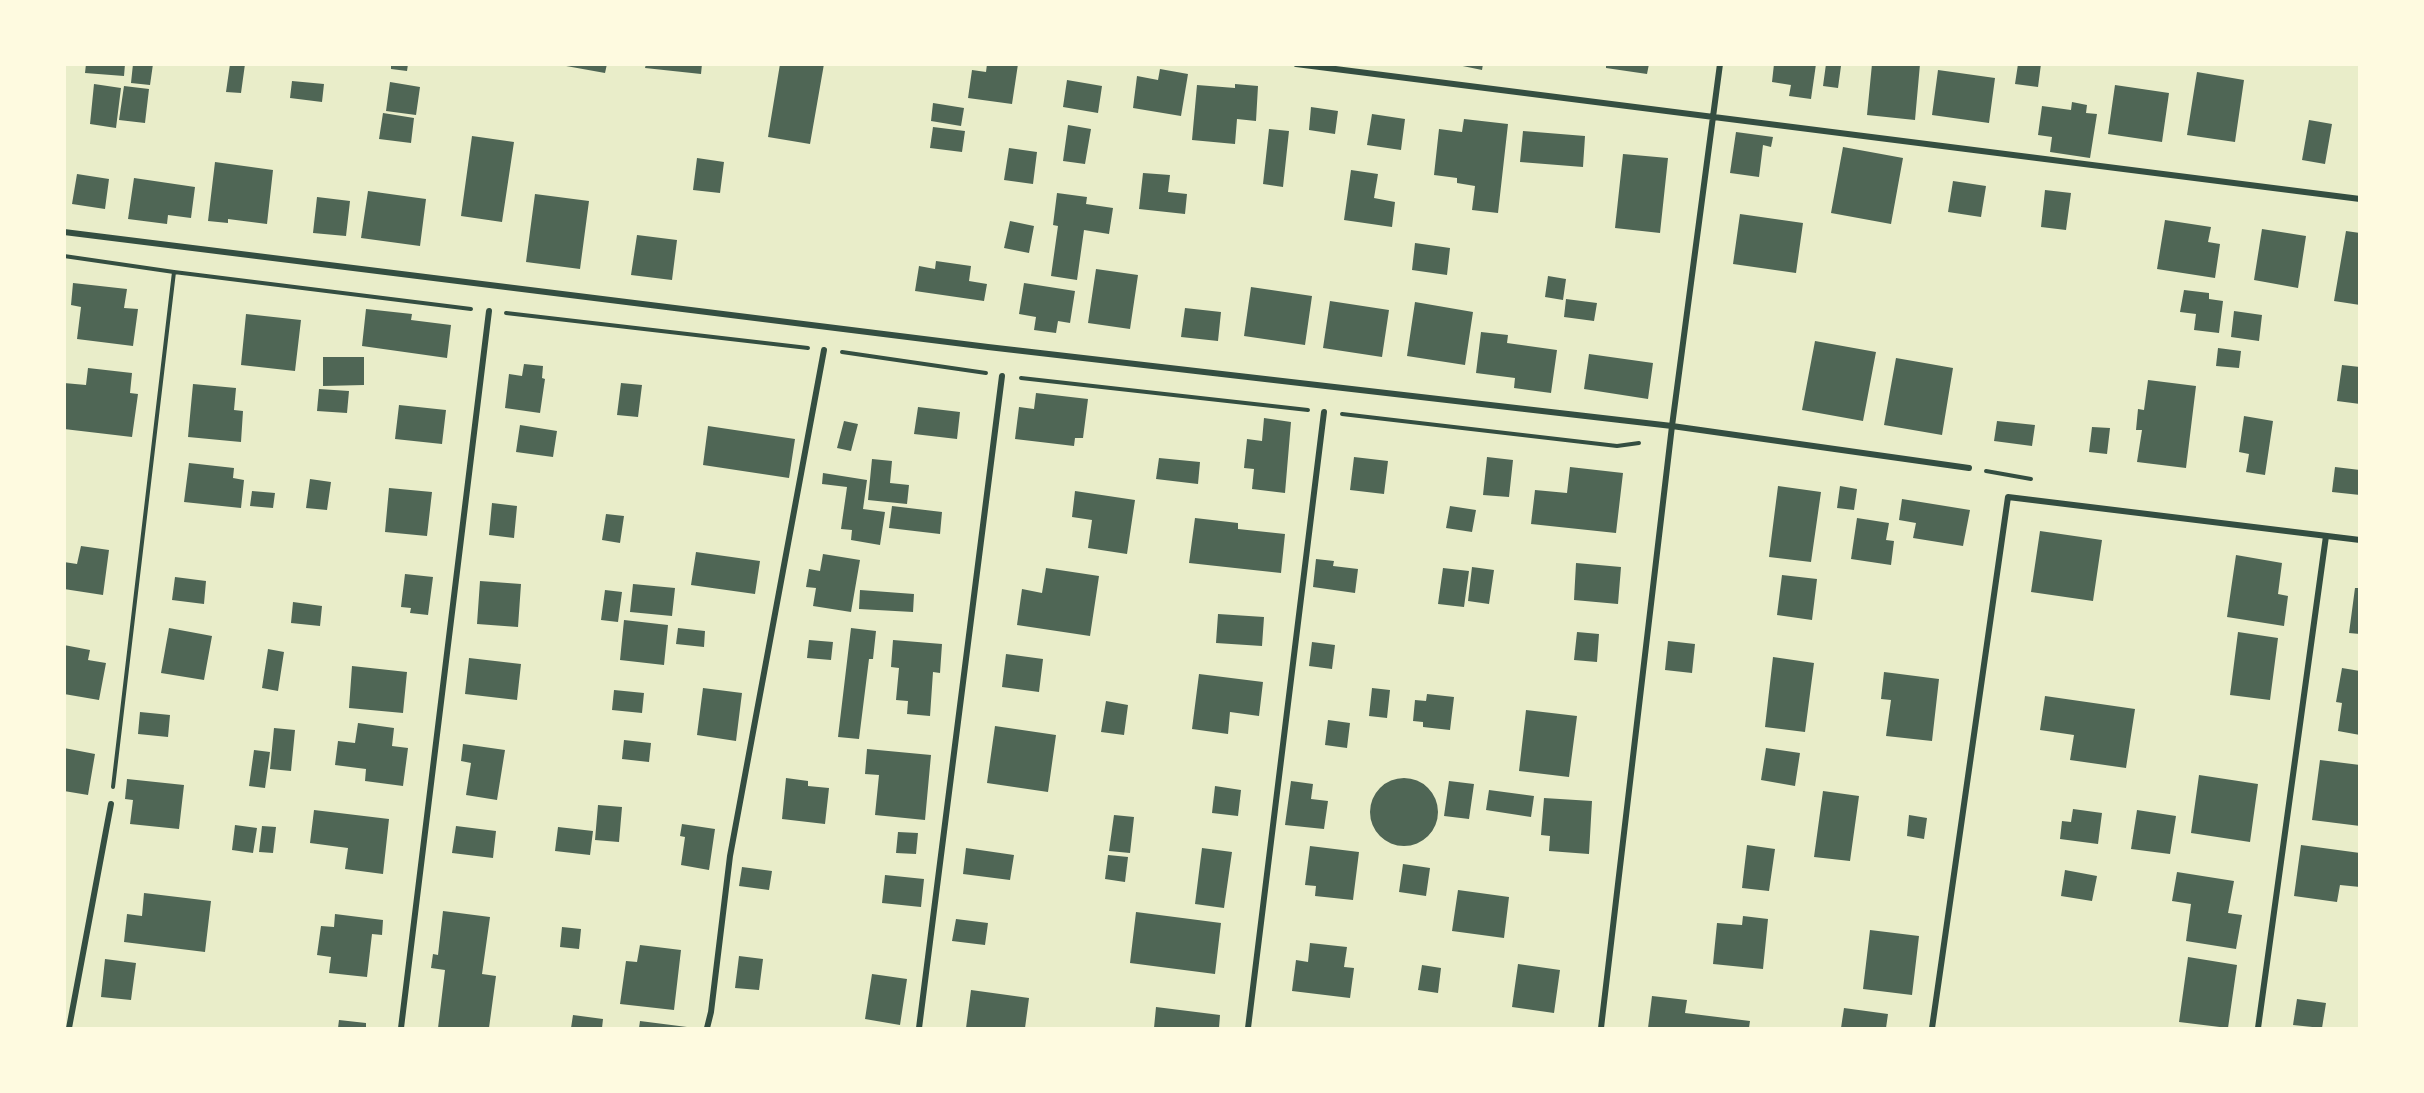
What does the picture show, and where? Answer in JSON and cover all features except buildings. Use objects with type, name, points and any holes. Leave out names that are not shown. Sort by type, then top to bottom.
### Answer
[{"type":"street","points":[[1296,64],[2360,200]]},
{"type":"street","points":[[1601,1029],[1672,426],[1720,64]]},
{"type":"street","points":[[64,232],[976,346],[1672,426],[1969,468]]},
{"type":"street","points":[[401,1029],[489,311]]},
{"type":"street","points":[[706,1029],[711,1012],[730,856],[824,350]]},
{"type":"street","points":[[919,1029],[1002,375]]},
{"type":"street","points":[[1248,1029],[1324,412]]},
{"type":"street","points":[[1932,1029],[2008,497],[2360,540]]},
{"type":"street","points":[[2258,1029],[2326,536]]},
{"type":"street","points":[[69,1029],[111,804]]},
{"type":"path","points":[[64,256],[489,311],[824,350],[1002,375],[1617,446],[1647,442],[1672,426]]},
{"type":"path","points":[[111,804],[174,272]]},
{"type":"path","points":[[1969,468],[2041,480]]}]
